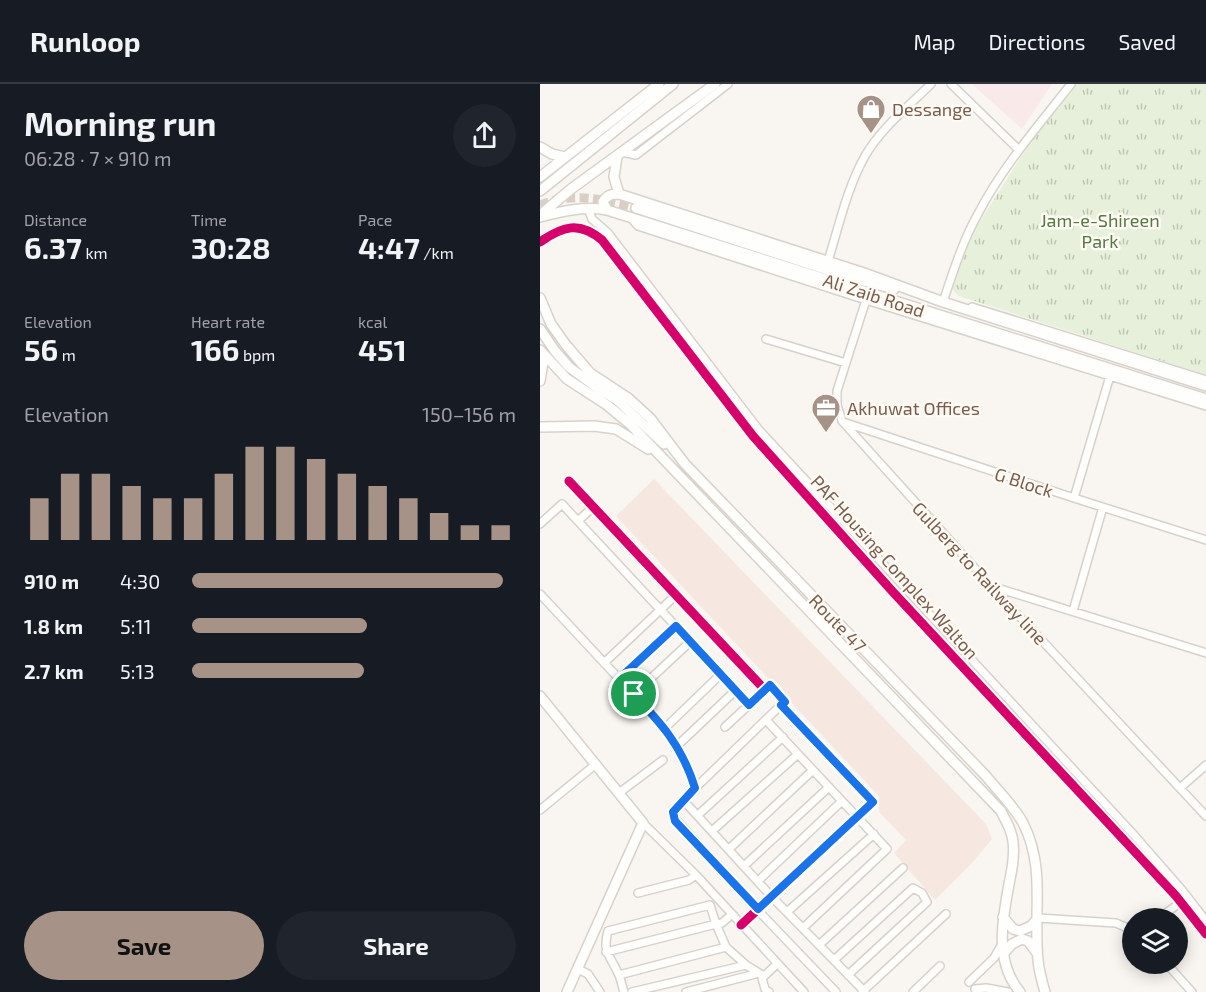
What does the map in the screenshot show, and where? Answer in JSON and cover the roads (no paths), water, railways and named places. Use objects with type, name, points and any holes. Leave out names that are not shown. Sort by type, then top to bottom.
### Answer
[{"type":"street","points":[[540,177],[659,84]]},
{"type":"street","points":[[540,191],[673,84]]},
{"type":"street","points":[[540,216],[619,154],[715,84]]},
{"type":"street","points":[[619,154],[636,155],[728,84]]},
{"type":"street","points":[[828,261],[851,186],[865,156],[884,131],[932,84]]},
{"type":"street","points":[[951,84],[1019,150]]},
{"type":"street","points":[[943,302],[954,268],[979,212],[1019,150],[1071,84]]},
{"type":"street","points":[[540,147],[552,154],[565,157]]},
{"type":"street","points":[[607,210],[603,202],[605,198],[619,194],[614,177],[619,154]]},
{"type":"street","name":"Ali Zaib Road","points":[[619,194],[828,261],[943,302],[1206,386]]},
{"type":"street","name":"Ali Zaib Road","points":[[540,216],[588,208],[607,210],[1206,399]]},
{"type":"street","name":"PAF Housing Complex Walton","points":[[588,208],[592,219],[608,233],[759,430],[1126,827],[1188,897],[1206,921]]},
{"type":"street","points":[[636,208],[856,279],[943,302],[961,303],[1206,380]]},
{"type":"street","points":[[630,218],[638,226],[1206,406]]},
{"type":"street","name":"PAF Housing Complex Walton","points":[[540,242],[566,228],[583,227],[602,240],[753,436],[893,592],[1180,902],[1206,934]]},
{"type":"street","name":"Route 47","points":[[540,298],[551,324],[590,373],[628,398],[650,418],[685,464],[986,776],[1011,805],[1030,838],[1037,865],[1038,954],[1040,976],[1045,992]]},
{"type":"street","points":[[842,421],[837,405],[837,391],[866,300]]},
{"type":"street","points":[[540,329],[569,367],[624,406],[685,464]]},
{"type":"street","points":[[766,339],[846,363]]},
{"type":"street","points":[[540,350],[543,362],[540,381]]},
{"type":"street","name":"Route 47","points":[[540,350],[567,379],[623,417],[1001,812],[1011,833],[1013,845],[1013,862],[1004,917],[1003,949],[1007,971],[1020,992]]},
{"type":"street","points":[[1074,498],[1110,376]]},
{"type":"street","name":"G Block","points":[[842,421],[1206,540]]},
{"type":"street","name":"Gulberg to Railway line","points":[[842,421],[991,586],[1206,816]]},
{"type":"street","points":[[540,427],[594,426],[616,429],[662,459]]},
{"type":"street","points":[[569,481],[765,690]]},
{"type":"street","points":[[540,524],[562,504],[749,705]]},
{"type":"street","points":[[578,521],[593,507]]},
{"type":"street","points":[[1073,611],[1103,507]]},
{"type":"street","points":[[991,586],[1206,653]]},
{"type":"street","points":[[540,594],[665,728],[678,745],[695,788]]},
{"type":"street","points":[[604,663],[676,595]]},
{"type":"street","points":[[619,679],[676,626]]},
{"type":"street","points":[[634,694],[691,641]]},
{"type":"street","points":[[665,728],[721,674]]},
{"type":"street","points":[[725,727],[770,685],[785,702],[683,800],[673,812],[675,821],[836,992]]},
{"type":"street","points":[[678,745],[736,690]]},
{"type":"street","points":[[540,696],[644,823],[696,875],[804,992]]},
{"type":"street","points":[[741,925],[873,802],[781,705]]},
{"type":"street","points":[[766,720],[886,847],[886,850],[803,928]]},
{"type":"street","points":[[698,815],[783,737]]},
{"type":"street","points":[[712,831],[798,754]]},
{"type":"street","points":[[619,793],[663,760]]},
{"type":"street","points":[[540,810],[596,764]]},
{"type":"street","points":[[1180,788],[1206,765]]},
{"type":"street","points":[[729,849],[813,770]]},
{"type":"street","points":[[744,866],[829,787]]},
{"type":"street","points":[[683,800],[772,897],[864,991],[945,914]]},
{"type":"street","points":[[758,881],[842,801]]},
{"type":"street","points":[[567,992],[644,823]]},
{"type":"street","points":[[787,912],[874,834]]},
{"type":"street","points":[[819,945],[903,868]]},
{"type":"street","points":[[638,893],[689,880],[696,875]]},
{"type":"street","points":[[834,960],[913,888],[922,893],[927,902],[848,975]]},
{"type":"street","points":[[1172,908],[1188,897]]},
{"type":"street","points":[[624,992],[619,975],[606,952],[604,944],[608,931],[710,905],[726,947],[761,975],[768,992]]},
{"type":"street","points":[[606,952],[722,923],[732,914]]},
{"type":"street","points":[[1004,917],[1013,929],[1020,931],[1031,926],[1038,918],[1116,923],[1122,926]]},
{"type":"street","points":[[969,982],[1003,949],[1022,939],[1028,941],[1038,954]]},
{"type":"street","points":[[619,975],[726,947]]},
{"type":"street","points":[[686,992],[761,975],[777,964]]},
{"type":"street","points":[[632,992],[746,965]]},
{"type":"street","points":[[913,992],[940,966]]},
{"type":"street","points":[[578,969],[588,974],[600,992]]},
{"type":"street","points":[[1176,974],[1192,992]]},
{"type":"street","points":[[975,989],[986,988],[1008,992]]},
{"type":"tunnel","points":[[540,205],[564,199],[588,198],[636,208]]},
{"type":"place","name":"Dessange","points":[[871,134]]},
{"type":"place","name":"Akhuwat Offices","points":[[826,434]]},
{"type":"park label","name":"Jam-e-Shireen Park","points":[[1100,230]]}]
